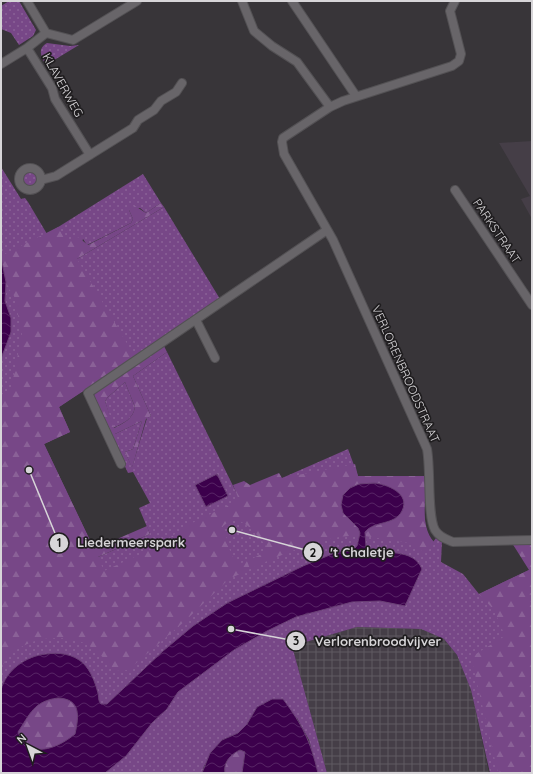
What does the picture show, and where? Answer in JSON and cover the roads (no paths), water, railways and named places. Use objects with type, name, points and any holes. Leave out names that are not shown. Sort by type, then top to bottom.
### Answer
[{"type":"street","points":[[27,1],[46,33],[73,40],[137,1]]},
{"type":"street","points":[[242,1],[254,31],[272,46],[297,62],[330,107]]},
{"type":"street","points":[[292,1],[356,96]]},
{"type":"street","name":"VERLORENBROODSTRAAT","points":[[455,1],[450,11],[461,54],[459,61],[452,66],[356,96],[330,107],[283,138],[282,142],[284,154],[327,230],[426,449],[430,464],[432,521],[436,531],[442,538],[453,542],[532,540]]},
{"type":"street","name":"KLAVERWEG","points":[[46,33],[28,48],[52,88],[55,99],[90,155]]},
{"type":"street","points":[[1,64],[28,48]]},
{"type":"street","points":[[41,180],[56,176],[132,128],[138,120],[154,110],[161,101],[176,92],[182,83]]},
{"type":"street","name":"PARKSTRAAT","points":[[455,190],[532,305]]},
{"type":"street","points":[[121,464],[88,393],[327,230]]},
{"type":"street","points":[[196,320],[215,358]]},
{"type":"water","points":[[1,257],[6,282],[5,301],[11,318],[11,332],[1,359]]},
{"type":"water","points":[[217,474],[228,496],[206,507],[195,485]]},
{"type":"water","points":[[374,483],[385,485],[400,494],[403,499],[404,505],[399,516],[369,528],[365,532],[366,547],[373,550],[405,555],[418,562],[422,569],[405,606],[380,601],[352,602],[296,617],[267,631],[234,650],[178,692],[167,709],[152,723],[126,756],[105,773],[1,773],[1,690],[7,676],[18,665],[31,658],[46,654],[56,653],[75,658],[86,666],[90,673],[96,685],[100,703],[107,704],[163,651],[193,626],[227,603],[303,566],[337,552],[352,551],[357,546],[360,533],[358,528],[343,513],[341,505],[343,495],[350,488],[359,484]],"holes":[[[58,698],[65,699],[75,705],[77,710],[75,734],[60,744],[44,749],[36,749],[23,741],[18,732],[34,709],[43,702]]]},
{"type":"water","points":[[272,699],[283,699],[296,717],[309,742],[318,773],[242,773],[245,752],[240,750],[226,762],[225,773],[202,773],[210,753],[222,740],[238,733],[247,724],[257,707]]},
{"type":"place","name":"Liedermeerspark","points":[[29,470]]},
{"type":"place","name":"'t Chaletje","points":[[232,530]]},
{"type":"place","name":"Verlorenbroodvijver","points":[[231,629]]}]
